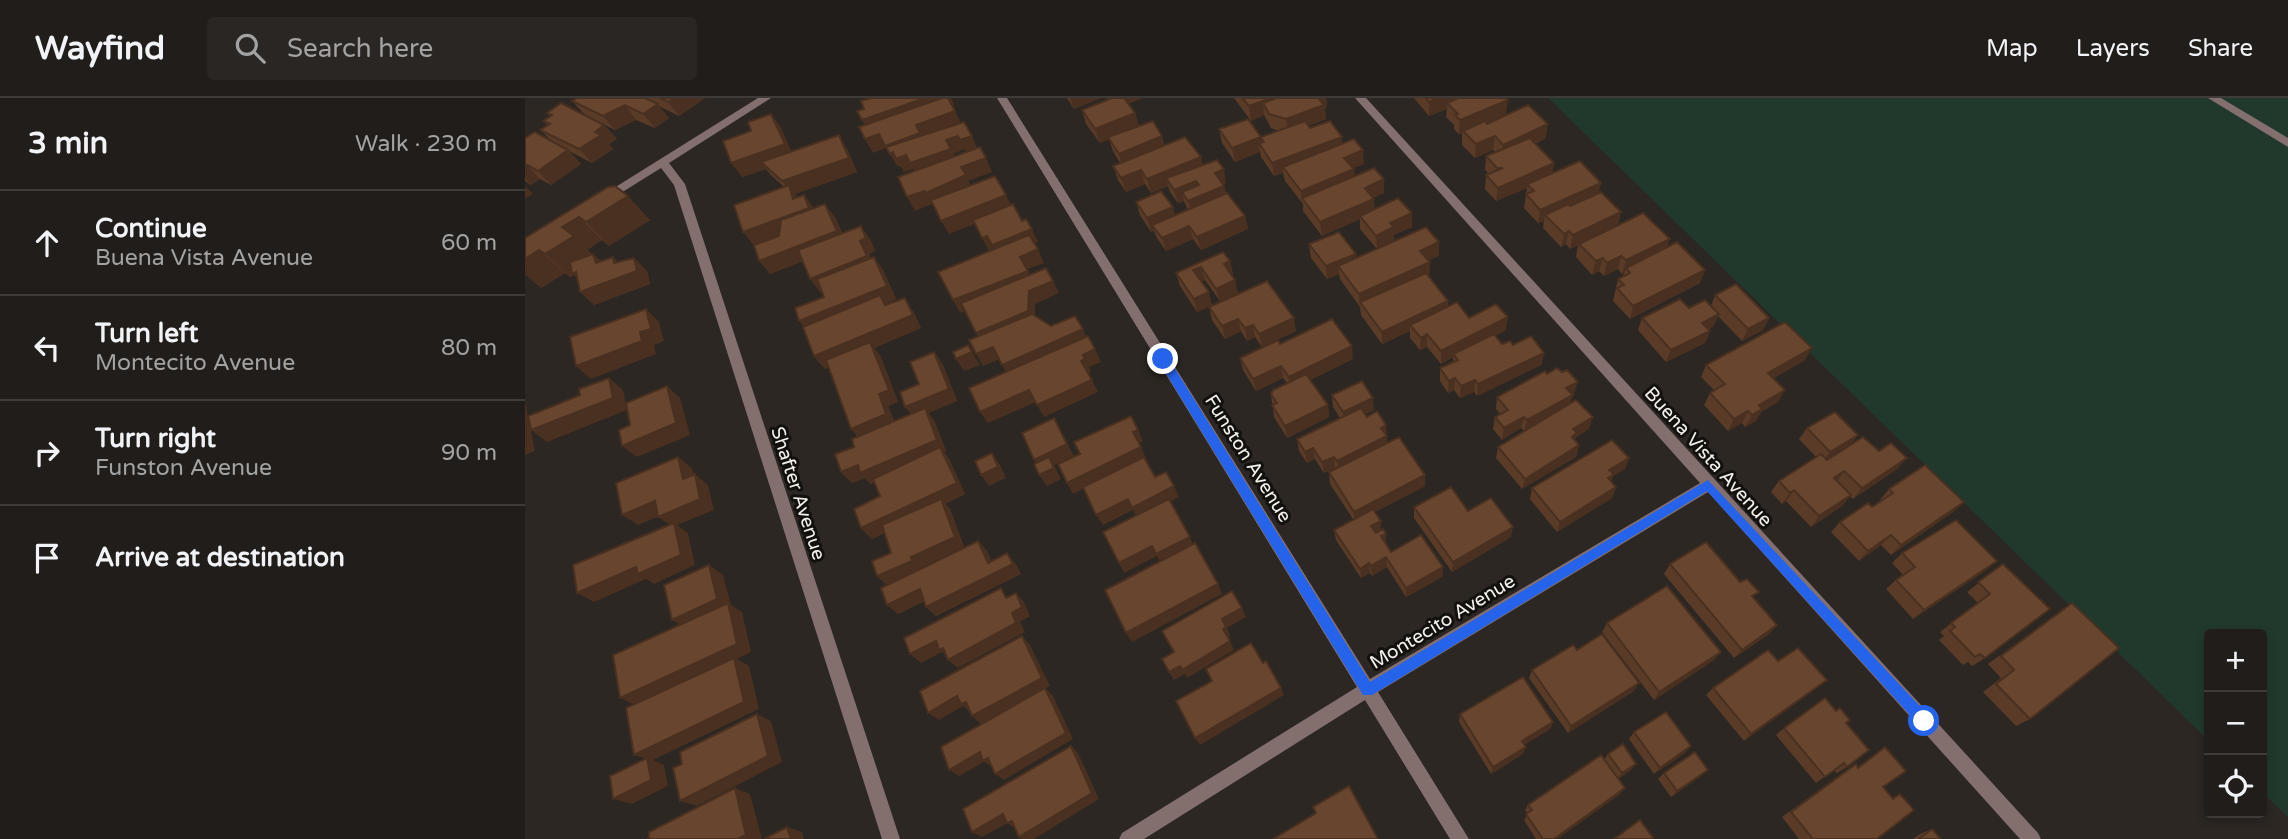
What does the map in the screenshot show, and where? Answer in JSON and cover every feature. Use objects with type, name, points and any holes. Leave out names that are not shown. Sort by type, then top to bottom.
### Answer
[{"type":"street","points":[[594,204],[766,98]]},
{"type":"street","name":"Funston Avenue","points":[[1002,98],[1460,839]]},
{"type":"street","name":"Buena Vista Avenue","points":[[1360,98],[1708,485],[2032,839]]},
{"type":"street","points":[[2213,98],[2288,143]]},
{"type":"street","name":"Shafter Avenue","points":[[663,163],[679,184],[891,839]]},
{"type":"street","name":"Montecito Avenue","points":[[1128,839],[1367,690],[1708,485]]},
{"type":"green space","points":[[1548,98],[2288,98],[2288,817],[2267,797],[2267,629],[2204,629],[2204,736]]},
{"type":"building","points":[[577,98],[645,98],[658,104],[643,114],[625,105],[603,116],[572,101]]},
{"type":"building","points":[[871,98],[925,98],[862,120],[857,111],[864,109],[861,101]]},
{"type":"building","points":[[948,98],[955,111],[916,125],[920,133],[885,146],[879,134],[865,139],[859,127]]},
{"type":"building","points":[[1112,98],[1124,98],[1135,113],[1095,129],[1082,110]]},
{"type":"building","points":[[1242,98],[1271,98],[1249,106]]},
{"type":"building","points":[[1277,98],[1320,98],[1324,105],[1286,119],[1269,114],[1263,103]]},
{"type":"building","points":[[1458,98],[1508,100],[1460,120],[1447,103]]},
{"type":"building","points":[[561,103],[604,125],[595,132],[601,135],[579,149],[540,130],[550,124],[543,121],[552,115],[547,113]]},
{"type":"building","points":[[1528,105],[1548,124],[1503,145],[1495,136],[1476,144],[1463,131],[1485,121],[1487,124]]},
{"type":"building","points":[[771,114],[785,144],[731,163],[723,141],[751,131],[748,122]]},
{"type":"building","points":[[1248,119],[1261,137],[1232,148],[1219,129]]},
{"type":"building","points":[[1153,121],[1162,136],[1119,154],[1108,137]]},
{"type":"building","points":[[1305,121],[1310,128],[1330,121],[1342,137],[1272,163],[1259,143],[1264,142],[1261,137]]},
{"type":"building","points":[[964,122],[972,136],[960,140],[958,136],[946,140],[951,149],[910,163],[906,155],[896,159],[893,152],[890,154],[886,147]]},
{"type":"building","points":[[535,132],[568,150],[538,171],[525,166],[525,138]]},
{"type":"building","points":[[839,135],[849,158],[782,181],[761,162]]},
{"type":"building","points":[[1185,137],[1201,157],[1147,179],[1141,170],[1121,178],[1113,166]]},
{"type":"building","points":[[1530,138],[1554,163],[1498,188],[1486,175],[1503,168],[1497,168],[1486,156]]},
{"type":"building","points":[[1354,139],[1363,150],[1344,158],[1354,169],[1301,191],[1283,167]]},
{"type":"building","points":[[980,147],[986,158],[961,167],[966,175],[926,193],[925,191],[907,197],[898,177]]},
{"type":"building","points":[[1217,160],[1224,169],[1215,173],[1224,186],[1188,201],[1182,192],[1199,185],[1196,181],[1174,190],[1166,178]]},
{"type":"building","points":[[1580,161],[1601,183],[1540,210],[1526,194],[1534,191],[1527,184]]},
{"type":"building","points":[[1374,168],[1384,179],[1365,188],[1374,199],[1320,222],[1302,198]]},
{"type":"building","points":[[995,176],[1006,195],[941,221],[931,200]]},
{"type":"building","points":[[789,185],[793,199],[804,195],[809,208],[743,232],[734,205]]},
{"type":"building","points":[[615,186],[628,196],[586,222],[579,217],[562,227],[574,236],[545,254],[539,250],[525,259],[525,238],[608,187]]},
{"type":"building","points":[[1161,191],[1173,207],[1147,218],[1136,202]]},
{"type":"building","points":[[1601,192],[1621,212],[1573,235],[1569,231],[1564,234],[1545,215],[1568,204],[1570,206]]},
{"type":"building","points":[[1227,193],[1245,216],[1197,237],[1189,226],[1162,238],[1152,225]]},
{"type":"building","points":[[1398,198],[1412,213],[1390,223],[1394,227],[1376,236],[1360,216]]},
{"type":"building","points":[[825,204],[837,231],[759,261],[754,245],[779,236],[781,220]]},
{"type":"building","points":[[1013,204],[1022,221],[1026,219],[1032,229],[992,245],[987,236],[982,238],[973,220]]},
{"type":"building","points":[[1643,213],[1670,239],[1626,260],[1621,256],[1607,263],[1603,258],[1596,261],[1579,244]]},
{"type":"building","points":[[861,226],[866,238],[860,241],[867,256],[810,279],[798,250]]},
{"type":"building","points":[[1426,227],[1439,242],[1420,251],[1430,262],[1359,294],[1338,266]]},
{"type":"building","points":[[1339,232],[1356,254],[1326,266],[1309,244]]},
{"type":"building","points":[[1029,235],[1038,249],[1020,257],[1028,271],[953,300],[938,272]]},
{"type":"building","points":[[1677,242],[1705,270],[1633,306],[1617,288],[1624,285],[1618,279],[1630,273],[1626,268]]},
{"type":"building","points":[[1223,252],[1230,261],[1224,264],[1235,280],[1216,289],[1201,267],[1193,270],[1209,292],[1194,299],[1176,273]]},
{"type":"building","points":[[593,254],[596,263],[613,257],[614,263],[634,258],[637,271],[580,292],[576,272],[572,274],[570,262]]},
{"type":"building","points":[[874,257],[887,286],[799,321],[795,308],[824,297],[817,279]]},
{"type":"building","points":[[1046,268],[1053,281],[1029,291],[1028,311],[976,333],[961,303]]},
{"type":"building","points":[[1426,273],[1448,301],[1382,332],[1360,302]]},
{"type":"building","points":[[1267,281],[1294,318],[1259,334],[1253,325],[1245,328],[1238,319],[1222,326],[1209,307]]},
{"type":"building","points":[[1736,284],[1769,318],[1748,329],[1715,295]]},
{"type":"building","points":[[880,295],[885,305],[905,298],[913,315],[814,356],[803,327]]},
{"type":"building","points":[[1680,299],[1689,308],[1705,300],[1719,314],[1702,323],[1710,331],[1671,350],[1642,318]]},
{"type":"building","points":[[1457,302],[1469,318],[1496,304],[1508,317],[1441,351],[1427,334],[1421,338],[1410,325]]},
{"type":"building","points":[[646,309],[651,329],[640,332],[642,341],[576,366],[570,337]]},
{"type":"building","points":[[1032,314],[1051,326],[1075,316],[1083,329],[1002,365],[993,347],[976,354],[969,340]]},
{"type":"building","points":[[1332,319],[1352,346],[1289,377],[1281,366],[1253,379],[1240,358],[1278,340],[1280,344]]},
{"type":"building","points":[[1785,322],[1812,348],[1768,373],[1785,390],[1759,405],[1762,409],[1752,415],[1748,411],[1734,419],[1710,393],[1725,384],[1706,365]]},
{"type":"building","points":[[1494,334],[1502,344],[1510,341],[1513,345],[1531,336],[1544,353],[1478,384],[1475,380],[1461,386],[1455,378],[1449,381],[1440,368],[1458,360],[1453,354]]},
{"type":"building","points":[[1088,336],[1095,349],[1083,355],[1085,359],[1081,361],[1092,380],[1037,405],[1029,390],[980,412],[969,388]]},
{"type":"building","points":[[870,342],[889,390],[879,394],[886,414],[851,429],[826,360]]},
{"type":"building","points":[[968,345],[972,352],[956,359],[953,352]]},
{"type":"building","points":[[934,352],[949,389],[905,407],[900,392],[919,384],[910,362]]},
{"type":"building","points":[[1557,368],[1562,372],[1567,370],[1578,382],[1566,388],[1573,395],[1527,420],[1524,417],[1504,428],[1495,417],[1508,410],[1497,397],[1545,371],[1547,374]]},
{"type":"building","points":[[1306,374],[1328,405],[1285,426],[1272,405],[1277,403],[1271,394],[1273,390]]},
{"type":"building","points":[[609,378],[613,398],[531,430],[528,416],[580,395],[579,389]]},
{"type":"building","points":[[1362,381],[1373,398],[1343,412],[1332,395]]},
{"type":"building","points":[[667,386],[676,423],[622,446],[619,430],[630,425],[626,403]]},
{"type":"building","points":[[1576,400],[1593,417],[1573,429],[1577,433],[1572,437],[1579,445],[1525,479],[1498,447]]},
{"type":"building","points":[[925,408],[937,440],[860,473],[858,465],[841,472],[835,454],[854,447],[852,439]]},
{"type":"building","points":[[1361,408],[1367,417],[1377,411],[1386,425],[1381,428],[1387,436],[1337,461],[1334,457],[1322,462],[1313,448],[1305,452],[1297,439]]},
{"type":"building","points":[[1835,412],[1858,435],[1830,452],[1807,428]]},
{"type":"building","points":[[1131,416],[1138,430],[1133,432],[1141,447],[1067,483],[1058,464],[1080,454],[1074,442]]},
{"type":"building","points":[[1054,418],[1067,444],[1034,460],[1022,433]]},
{"type":"building","points":[[1399,437],[1425,475],[1354,512],[1329,472]]},
{"type":"building","points":[[1863,437],[1879,451],[1891,443],[1907,458],[1862,488],[1844,471],[1834,478],[1851,495],[1819,516],[1794,490],[1790,493],[1779,481],[1821,454],[1827,460]]},
{"type":"building","points":[[1612,440],[1629,458],[1609,470],[1614,474],[1608,478],[1616,487],[1560,522],[1532,488]]},
{"type":"building","points":[[940,447],[957,483],[861,528],[854,509],[880,496],[873,479]]},
{"type":"building","points":[[992,453],[998,467],[981,475],[975,461]]},
{"type":"building","points":[[678,457],[683,479],[695,474],[700,499],[658,517],[655,501],[622,515],[616,483]]},
{"type":"building","points":[[1049,457],[1054,468],[1039,475],[1034,464]]},
{"type":"building","points":[[1144,457],[1155,477],[1166,472],[1174,486],[1132,508],[1128,499],[1096,515],[1083,487]]},
{"type":"building","points":[[1925,465],[1964,502],[1901,545],[1891,535],[1868,551],[1840,522],[1868,503],[1872,507],[1893,493],[1889,489]]},
{"type":"building","points":[[1451,487],[1468,511],[1491,498],[1513,527],[1453,562],[1414,507]]},
{"type":"building","points":[[941,499],[955,537],[911,557],[912,561],[877,576],[872,561],[891,553],[882,525]]},
{"type":"building","points":[[1169,499],[1190,537],[1156,554],[1152,546],[1119,563],[1103,532]]},
{"type":"building","points":[[1373,509],[1381,521],[1371,526],[1376,533],[1383,529],[1386,534],[1381,536],[1391,552],[1421,535],[1443,567],[1406,588],[1386,557],[1360,569],[1334,530]]},
{"type":"building","points":[[1956,520],[1997,561],[1924,610],[1896,580],[1915,567],[1902,553]]},
{"type":"building","points":[[674,523],[681,555],[638,574],[636,567],[577,593],[573,565]]},
{"type":"building","points":[[978,541],[988,563],[1007,553],[1013,564],[926,607],[920,589],[887,605],[881,588]]},
{"type":"building","points":[[1706,542],[1740,582],[1747,579],[1759,592],[1752,596],[1777,625],[1742,650],[1670,564]]},
{"type":"building","points":[[1195,543],[1218,584],[1126,633],[1105,590]]},
{"type":"building","points":[[2003,564],[2050,609],[1985,658],[1980,654],[1975,657],[1950,631],[1955,627],[1951,623],[1990,594],[1978,582]]},
{"type":"building","points":[[709,565],[717,599],[672,620],[664,585]]},
{"type":"building","points":[[1667,586],[1721,652],[1659,692],[1607,623]]},
{"type":"building","points":[[1001,588],[1006,598],[1016,593],[1022,607],[1012,613],[1016,623],[948,660],[943,648],[939,650],[936,641],[910,654],[904,638]]},
{"type":"building","points":[[1232,591],[1242,608],[1222,619],[1226,627],[1223,629],[1230,641],[1182,670],[1180,666],[1169,672],[1162,659],[1174,652],[1162,631]]},
{"type":"building","points":[[728,603],[737,644],[620,698],[613,655]]},
{"type":"building","points":[[2072,603],[2119,648],[2030,719],[1996,684],[2014,670],[2001,656]]},
{"type":"building","points":[[1602,634],[1639,683],[1571,726],[1532,670],[1573,645],[1577,650]]},
{"type":"building","points":[[1022,636],[1042,678],[972,716],[966,702],[961,704],[957,696],[928,713],[920,691]]},
{"type":"building","points":[[1251,643],[1263,663],[1266,661],[1281,688],[1195,738],[1176,701],[1212,681],[1206,669]]},
{"type":"building","points":[[1798,648],[1827,680],[1751,734],[1713,688],[1768,650],[1778,661]]},
{"type":"building","points":[[734,658],[744,702],[634,755],[626,708]]},
{"type":"building","points":[[1523,677],[1553,722],[1522,741],[1526,747],[1493,767],[1460,714]]},
{"type":"building","points":[[1045,688],[1066,733],[995,774],[988,758],[983,761],[980,752],[949,770],[941,747]]},
{"type":"building","points":[[1825,698],[1836,711],[1840,708],[1850,720],[1846,723],[1869,750],[1847,767],[1844,763],[1825,777],[1784,728]]},
{"type":"building","points":[[1666,712],[1691,746],[1660,768],[1634,732]]},
{"type":"building","points":[[757,714],[768,756],[680,801],[673,768],[682,764],[680,752]]},
{"type":"building","points":[[1623,744],[1636,764],[1622,773],[1608,754]]},
{"type":"building","points":[[1071,746],[1092,793],[1019,837],[1012,821],[1007,823],[1003,814],[972,832],[963,809]]},
{"type":"building","points":[[1885,747],[1906,771],[1883,787],[1893,799],[1900,794],[1914,810],[1877,839],[1813,839],[1791,812],[1856,764],[1858,768]]},
{"type":"building","points":[[1695,752],[1708,770],[1677,791],[1664,773]]},
{"type":"building","points":[[1601,755],[1625,788],[1554,839],[1543,839],[1526,814],[1532,810],[1528,805]]},
{"type":"building","points":[[647,758],[651,780],[613,799],[610,776]]},
{"type":"building","points":[[1349,786],[1378,839],[1273,839],[1316,813],[1313,807]]},
{"type":"building","points":[[735,788],[746,835],[738,839],[647,839],[649,832]]},
{"type":"building","points":[[1640,820],[1654,839],[1614,839]]},
{"type":"building","points":[[787,827],[791,839],[764,839]]},
{"type":"building","points":[[1932,829],[1941,839],[1919,839]]},
{"type":"route","points":[[1163,359],[1367,690],[1708,485],[1924,721]]}]
